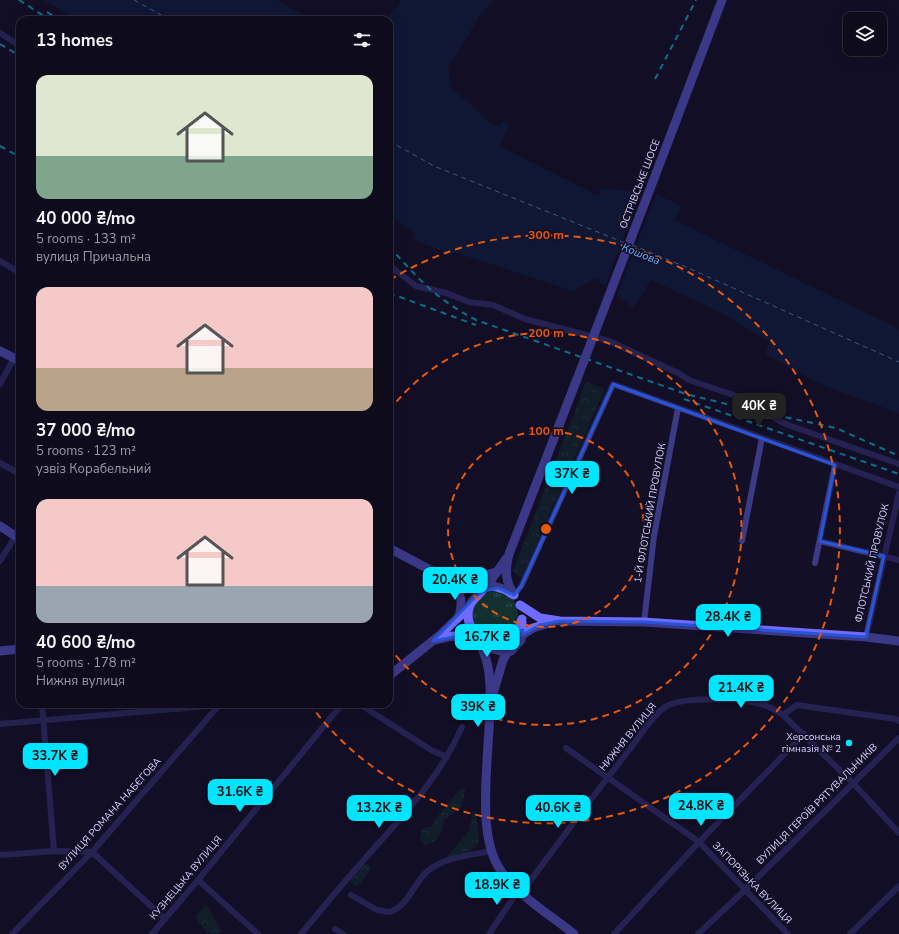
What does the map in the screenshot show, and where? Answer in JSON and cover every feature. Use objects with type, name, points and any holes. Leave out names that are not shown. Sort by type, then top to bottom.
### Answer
[{"type":"street","name":"ОСТРІВСЬКЕ ШОСЕ","points":[[514,595],[506,578],[506,565],[509,554],[722,0]]},
{"type":"street","points":[[0,33],[16,43]]},
{"type":"street","points":[[0,261],[16,270]]},
{"type":"street","points":[[393,270],[416,286],[446,293],[469,302],[493,305],[525,319],[608,341],[689,380],[751,401],[788,426],[899,464]]},
{"type":"street","points":[[0,351],[16,359]]},
{"type":"street","points":[[0,384],[16,361]]},
{"type":"street","points":[[514,595],[521,586],[613,384],[899,487]]},
{"type":"street","name":"1-Й ФЛОТСЬКИЙ ПРОВУЛОК","points":[[644,622],[654,536],[678,408]]},
{"type":"street","points":[[742,541],[762,438]]},
{"type":"street","points":[[0,463],[16,472]]},
{"type":"street","points":[[815,563],[835,465]]},
{"type":"street","name":"ФЛОТСЬКИЙ ПРОВУЛОК","points":[[866,637],[899,493]]},
{"type":"street","points":[[0,526],[16,534]]},
{"type":"street","points":[[0,561],[16,538]]},
{"type":"street","points":[[820,541],[899,560]]},
{"type":"street","points":[[393,550],[443,576],[456,586],[470,606],[469,619],[475,635],[483,649],[488,668],[489,714],[487,823],[491,851],[501,872],[520,892],[574,934]]},
{"type":"street","name":"ОСТРІВСЬКЕ ШОСЕ","points":[[480,592],[509,554]]},
{"type":"street","points":[[472,579],[496,572]]},
{"type":"street","points":[[443,576],[472,579],[506,590],[514,595],[520,605],[522,619],[499,670],[489,714]]},
{"type":"street","points":[[456,586],[462,599],[460,616]]},
{"type":"street","points":[[393,673],[433,641],[460,616],[470,606],[474,598],[480,592],[498,588]]},
{"type":"street","points":[[520,605],[540,618],[560,621],[644,622],[866,637],[899,641]]},
{"type":"street","points":[[433,641],[452,636],[475,635],[488,641],[496,642],[515,637],[540,625],[560,621]]},
{"type":"street","points":[[475,635],[491,648],[508,652]]},
{"type":"street","points":[[465,636],[483,649]]},
{"type":"street","points":[[0,651],[16,649]]},
{"type":"street","name":"НИЖНЯ ВУЛИЦЯ","points":[[488,934],[527,885],[608,777],[656,717],[666,707],[672,704],[704,700],[746,701],[764,705],[783,715],[852,782],[899,833]]},
{"type":"street","points":[[783,715],[797,705],[896,719],[899,721]]},
{"type":"street","points":[[42,708],[54,851]]},
{"type":"street","points":[[0,724],[178,708]]},
{"type":"street","name":"ВУЛИЦЯ РОМАНА НАБЄГОВА","points":[[12,934],[92,852],[217,708]]},
{"type":"street","name":"КУЗНЕЦЬКА ВУЛИЦЯ","points":[[152,934],[339,708]]},
{"type":"street","points":[[366,708],[431,750],[447,757]]},
{"type":"street","points":[[301,934],[340,886],[413,804],[437,774],[462,727]]},
{"type":"street","points":[[614,934],[699,842],[804,734]]},
{"type":"street","name":"ВУЛИЦЯ ГЕРОЇВ РЯТУВАЛЬНИКІВ","points":[[698,934],[745,890],[852,782],[899,738]]},
{"type":"street","name":"ЗАПОРІЗЬКА ВУЛИЦЯ","points":[[566,748],[699,842],[788,934]]},
{"type":"street","points":[[0,855],[54,851],[92,852],[165,919]]},
{"type":"street","points":[[351,895],[378,910],[390,912],[400,907],[424,874],[434,866],[457,857],[491,851]]},
{"type":"street","points":[[198,880],[258,934]]},
{"type":"street","points":[[850,934],[899,886]]},
{"type":"street","points":[[335,929],[343,934]]},
{"type":"highlighted area","points":[[613,384],[835,465],[820,541],[884,556],[866,637],[644,622],[560,621],[540,625],[522,635],[523,630],[496,642],[459,636],[433,641],[480,592],[498,588],[514,595],[521,586]]},
{"type":"green space","points":[[586,382],[605,389],[521,578],[513,571]]},
{"type":"green space","points":[[490,591],[500,591],[508,595],[514,601],[518,609],[518,619],[514,627],[508,633],[500,637],[490,637],[482,633],[476,627],[472,619],[472,609],[476,601],[482,595]]},
{"type":"green space","points":[[466,787],[461,808],[444,820],[439,836],[430,844],[425,845],[420,840],[422,829],[432,826],[437,817],[460,789]]},
{"type":"green space","points":[[473,811],[476,812],[479,842],[468,852],[444,860],[469,831]]},
{"type":"green space","points":[[364,864],[368,864],[371,869],[357,887],[351,882],[351,880]]},
{"type":"green space","points":[[206,904],[221,930],[218,934],[207,933],[195,917]]},
{"type":"water","points":[[44,0],[278,0],[305,16],[70,16]]},
{"type":"water","name":"Кошова","points":[[402,0],[493,0],[482,12],[448,68],[451,87],[490,123],[499,127],[504,120],[509,125],[499,146],[598,196],[602,189],[634,191],[655,194],[682,206],[674,220],[899,329],[899,413],[825,386],[765,354],[770,342],[720,312],[651,280],[633,308],[595,278],[574,291],[454,252],[453,255],[413,239],[415,233],[393,218],[393,16],[389,16]]},
{"type":"pier","points":[[642,190],[657,193],[616,297],[604,288]]},
{"type":"ferry route","points":[[134,0],[163,16]]},
{"type":"ferry route","points":[[393,143],[434,166],[625,243]]},
{"type":"ferry route","points":[[632,245],[686,267],[899,362]]},
{"type":"railway","points":[[19,0],[44,16]]},
{"type":"railway","points":[[655,79],[696,0]]},
{"type":"railway","points":[[47,12],[54,16]]},
{"type":"railway","points":[[0,44],[16,54]]},
{"type":"railway","points":[[0,146],[16,155]]},
{"type":"railway","points":[[393,251],[428,288],[449,304],[476,320],[686,394],[836,428],[899,456]]},
{"type":"railway","points":[[393,294],[476,325]]},
{"type":"railway","points":[[684,399],[899,474]]},
{"type":"place","name":"Херсонська гімназія № 2","points":[[849,743]]}]
